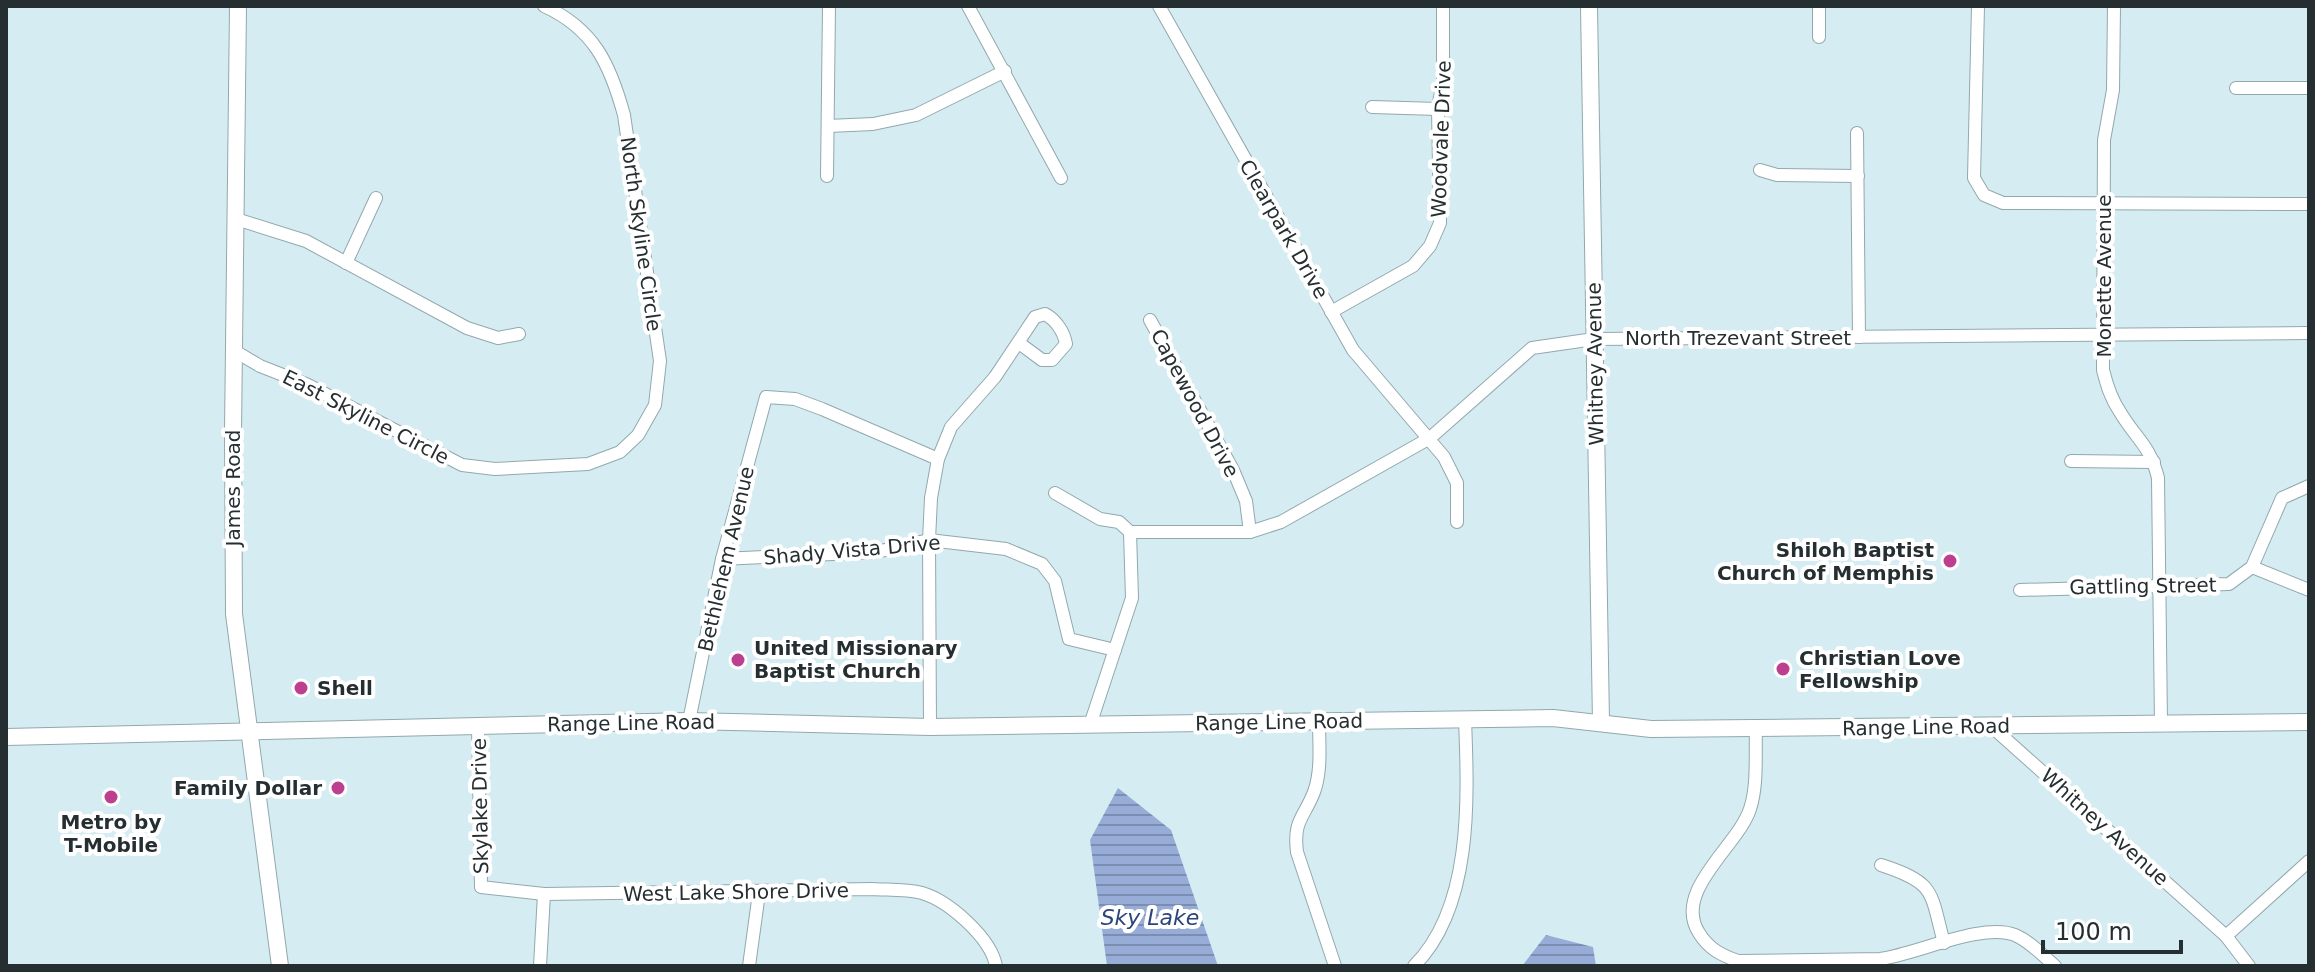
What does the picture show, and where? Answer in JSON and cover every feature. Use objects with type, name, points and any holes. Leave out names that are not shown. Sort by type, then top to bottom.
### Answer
[{"type":"main road","name":"James Road","points":[[238,6],[233,588],[236,644],[280,966]]},
{"type":"main road","name":"Whitney Avenue","points":[[1589,6],[1601,722]]},
{"type":"main road","name":"Range Line Road","points":[[6,737],[689,721],[930,727],[1553,718],[1651,729],[2309,722]]},
{"type":"street","name":"North Skyline Circle","points":[[544,6],[561,14],[589,36],[613,75],[624,115],[660,361],[655,405],[638,435]]},
{"type":"street","points":[[827,176],[829,6]]},
{"type":"street","points":[[968,6],[1061,178]]},
{"type":"street","name":"Clearpark Drive","points":[[1159,6],[1353,350],[1444,457],[1457,483],[1457,522]]},
{"type":"street","name":"Woodvale Drive","points":[[1331,312],[1413,266],[1430,246],[1440,223],[1438,109],[1443,80],[1443,6]]},
{"type":"street","points":[[1819,6],[1819,37]]},
{"type":"street","points":[[1978,6],[1974,178],[1984,195],[2003,203],[2309,204]]},
{"type":"street","name":"Monette Avenue","points":[[2114,6],[2113,90],[2104,140],[2103,370],[2109,394],[2146,444],[2158,478],[2161,723]]},
{"type":"street","points":[[828,126],[873,124],[916,115],[1005,71]]},
{"type":"street","points":[[2236,88],[2309,88]]},
{"type":"street","points":[[1372,107],[1438,109]]},
{"type":"street","points":[[1857,133],[1859,337]]},
{"type":"street","points":[[1760,170],[1777,175],[1858,176]]},
{"type":"street","points":[[346,263],[376,198]]},
{"type":"street","points":[[236,219],[306,241],[467,328],[498,338],[519,334]]},
{"type":"street","name":"Capewood Drive","points":[[1150,320],[1233,470],[1246,501],[1250,532]]},
{"type":"street","name":"North Trezevant Street","points":[[1130,532],[1250,532],[1281,522],[1430,438],[1532,348],[1594,339],[2309,333]]},
{"type":"street","points":[[930,727],[929,540],[931,498],[938,459],[951,427],[995,377],[1019,343]]},
{"type":"street","name":"East Skyline Circle","points":[[233,350],[462,465],[495,469],[588,464],[620,452],[638,435]]},
{"type":"street","name":"Bethlehem Avenue","points":[[689,721],[722,559],[766,397],[795,399],[938,459]]},
{"type":"street","points":[[2071,461],[2154,462]]},
{"type":"street","points":[[2309,486],[2282,498],[2252,567],[2309,590]]},
{"type":"street","points":[[1055,493],[1100,519],[1119,522],[1130,532],[1132,598],[1090,725]]},
{"type":"street","name":"Shady Vista Drive","points":[[722,559],[876,552],[929,540],[1006,549],[1042,564],[1055,581],[1069,639],[1115,650]]},
{"type":"street","name":"Gattling Street","points":[[2020,590],[2229,584],[2252,567]]},
{"type":"street","points":[[1414,966],[1445,925],[1454,897],[1467,779],[1465,719]]},
{"type":"street","points":[[1319,721],[1319,771],[1313,793],[1299,817],[1295,835],[1297,852],[1335,966]]},
{"type":"street","name":"Skylake Drive","points":[[478,726],[481,887]]},
{"type":"street","name":"Whitney Avenue","points":[[1991,726],[2226,936],[2249,966]]},
{"type":"street","points":[[1756,729],[1751,807],[1744,824],[1695,894],[1695,927],[1706,943],[1720,954],[1738,961],[1880,959],[1987,931],[2003,932],[2031,944],[2055,966]]},
{"type":"street","points":[[2226,936],[2309,861]]},
{"type":"street","points":[[1881,865],[1917,878],[1927,887],[1944,943]]},
{"type":"street","name":"West Lake Shore Drive","points":[[481,887],[544,894],[872,889],[922,893],[952,908],[977,934],[995,958],[996,966]]},
{"type":"street","points":[[749,966],[759,893]]},
{"type":"street","points":[[540,966],[544,894]]},
{"type":"water","name":"Sky Lake","points":[[1118,788],[1171,830],[1218,966],[1107,966],[1090,840]]},
{"type":"water","points":[[1546,935],[1593,947],[1596,966],[1522,966]]},
{"type":"place","name":"Shiloh Baptist Church of Memphis","points":[[1950,561]]},
{"type":"place","name":"United Missionary Baptist Church","points":[[738,660]]},
{"type":"place","name":"Christian Love Fellowship","points":[[1783,669]]},
{"type":"place","name":"Shell","points":[[301,688]]},
{"type":"place","name":"Family Dollar","points":[[338,788]]},
{"type":"place","name":"Metro by T-Mobile","points":[[111,797]]}]
